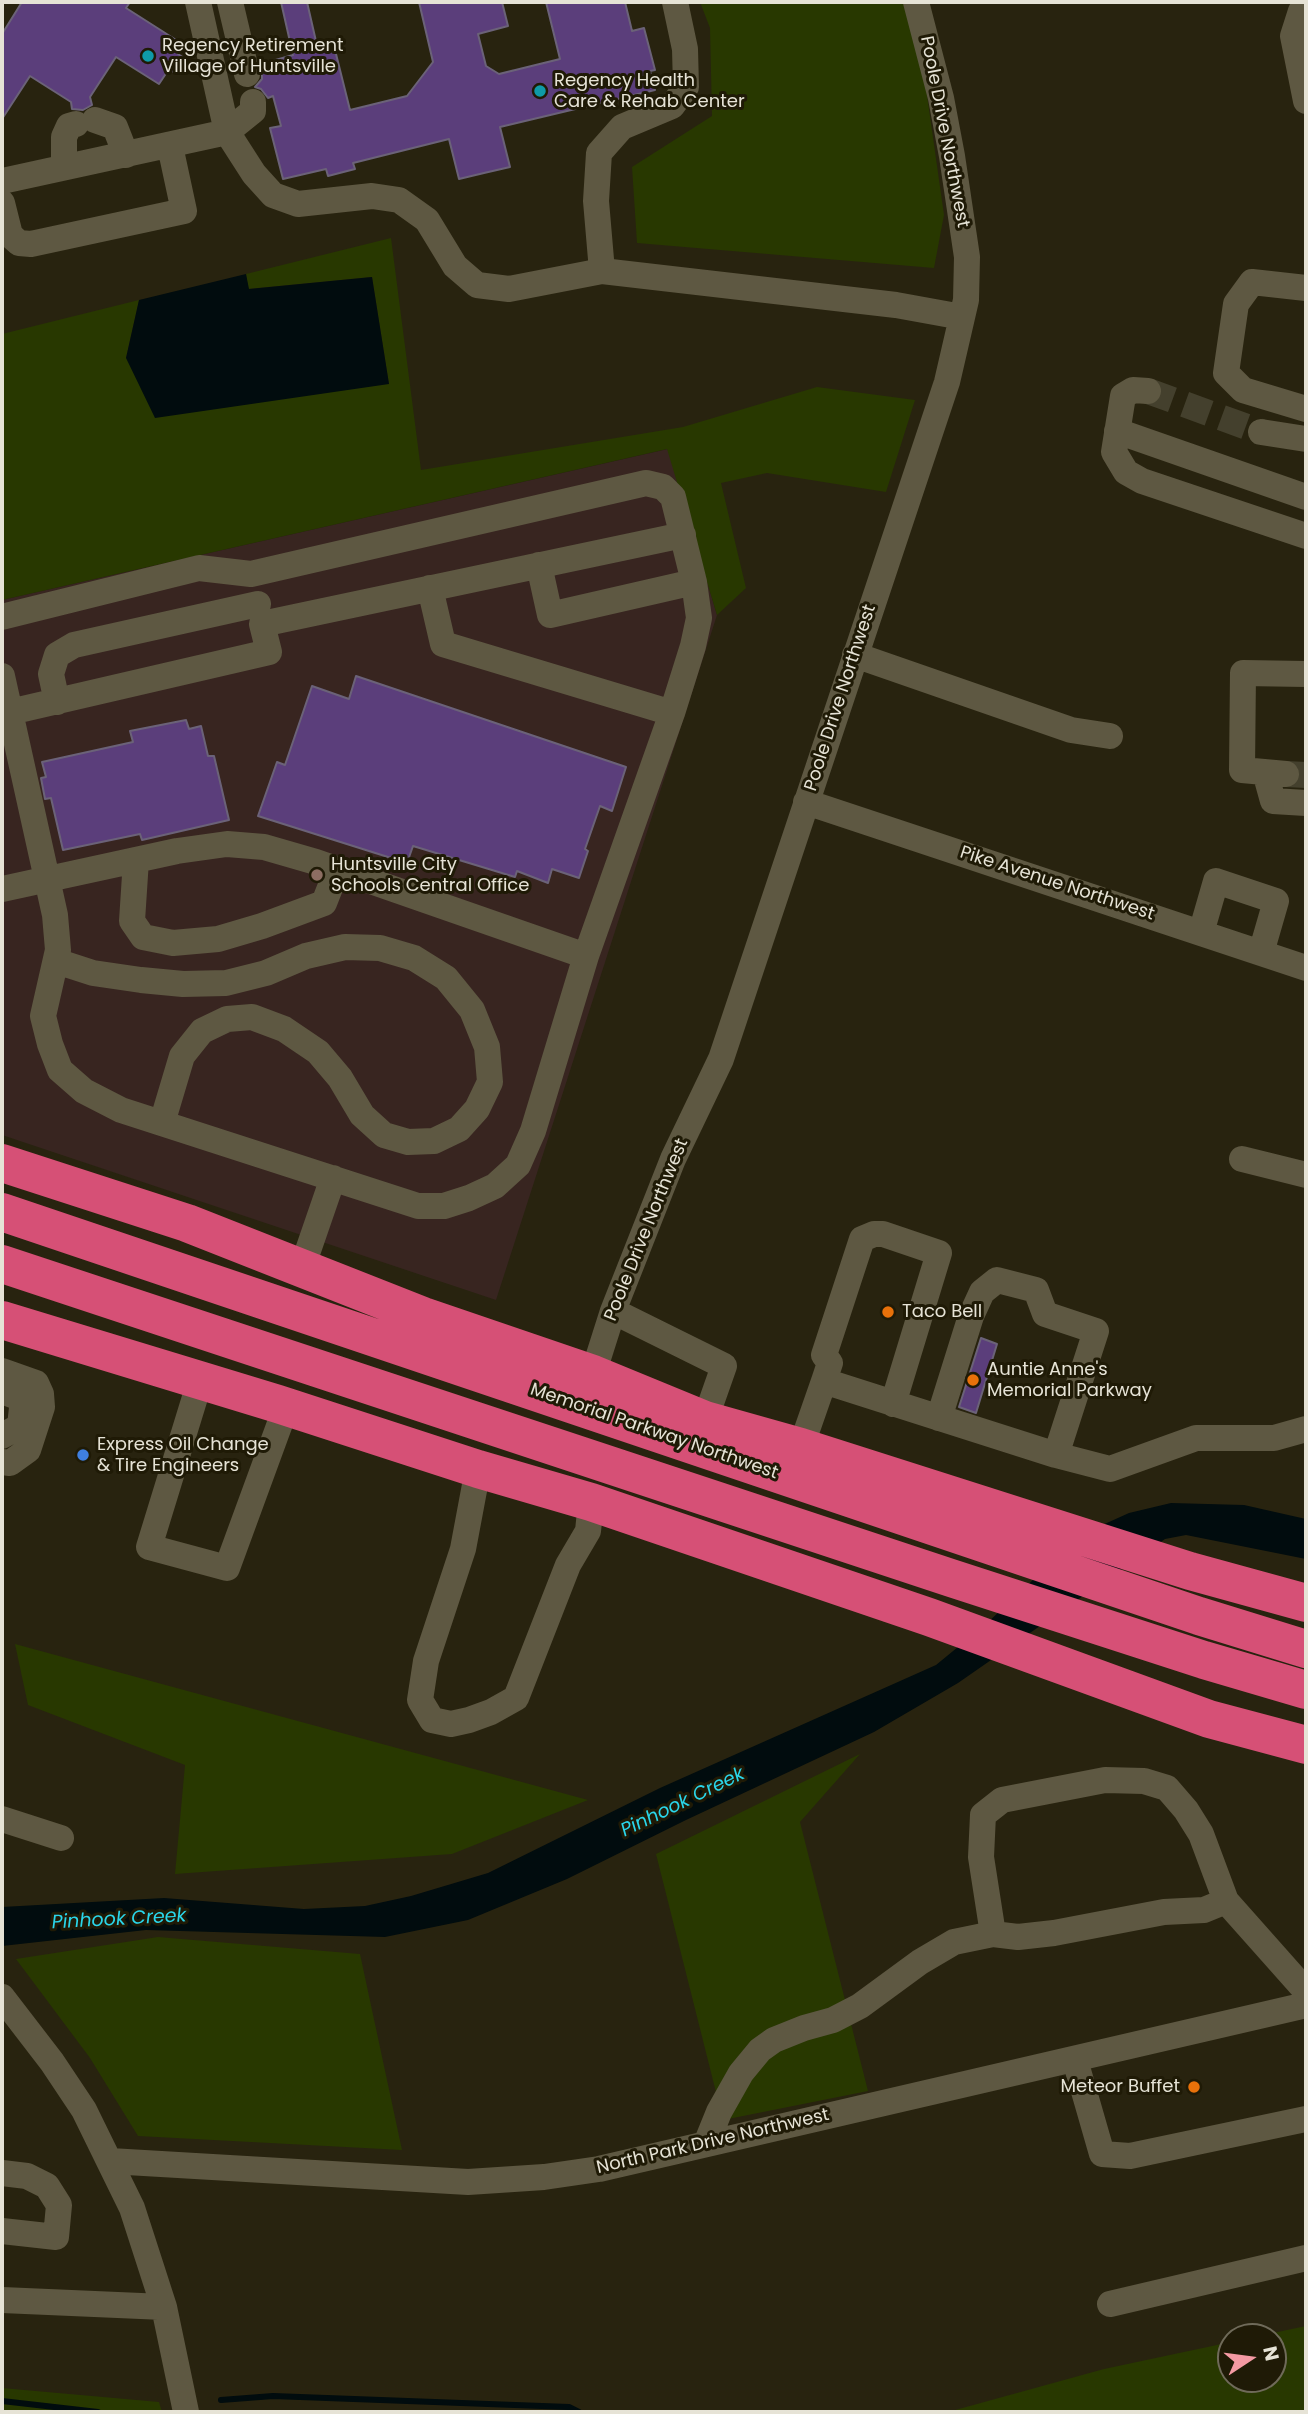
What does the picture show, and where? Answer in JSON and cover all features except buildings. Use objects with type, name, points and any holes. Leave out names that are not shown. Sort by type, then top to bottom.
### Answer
[{"type":"highway","points":[[2,1163],[187,1223],[423,1316],[593,1374],[705,1420],[801,1447],[1190,1571],[1306,1603]]},
{"type":"highway","points":[[9,1207],[44,1177]]},
{"type":"highway","name":"Memorial Parkway Northwest","points":[[9,1207],[990,1545],[1199,1616],[1306,1649]]},
{"type":"highway","points":[[4,1265],[951,1578],[1306,1690]]},
{"type":"highway","points":[[2,1320],[591,1502],[929,1617],[1209,1719],[1306,1745]]},
{"type":"highway","points":[[1209,1719],[1267,1700],[1293,1679],[1300,1649],[1293,1620],[1262,1591]]},
{"type":"street","points":[[198,2],[228,132],[254,174],[273,195],[298,204],[372,196],[399,200],[427,220],[455,266],[477,285],[509,289],[602,271],[897,305],[962,317]]},
{"type":"street","points":[[230,2],[247,74]]},
{"type":"street","points":[[602,271],[596,201],[599,153],[622,127],[672,106],[686,87],[685,49],[675,2]]},
{"type":"street","name":"Poole Drive Northwest","points":[[593,1374],[614,1311],[673,1159],[721,1059],[947,382],[966,300],[967,257],[940,98],[916,2]]},
{"type":"street","points":[[1306,10],[1301,11],[1293,36],[1306,101]]},
{"type":"street","points":[[209,52],[240,46]]},
{"type":"street","points":[[2,181],[228,132],[253,111],[253,102]]},
{"type":"street","points":[[64,167],[64,137],[69,126],[85,122],[116,127],[126,155]]},
{"type":"street","points":[[2,204],[10,235],[19,243],[31,244],[184,211],[170,146]]},
{"type":"street","points":[[1306,288],[1252,282],[1236,304],[1226,373],[1243,390],[1306,409]]},
{"type":"street","points":[[1148,391],[1133,390],[1123,396],[1114,452],[1126,472],[1142,481],[1306,536]]},
{"type":"street","points":[[1117,431],[1306,497]]},
{"type":"street","points":[[1261,432],[1306,439]]},
{"type":"street","points":[[2,617],[199,568],[251,574],[646,483],[663,486],[673,497],[694,582],[699,618],[672,713],[586,956],[533,1131],[518,1165],[495,1186],[469,1198],[444,1206],[418,1206],[121,1110],[84,1091],[60,1070],[43,1016],[58,950],[55,915],[2,676]]},
{"type":"street","points":[[57,702],[51,674],[57,655],[74,645],[430,588],[683,534]]},
{"type":"street","points":[[539,565],[550,615],[694,582]]},
{"type":"street","points":[[10,712],[269,652],[251,574]]},
{"type":"street","points":[[430,588],[443,644],[672,713]]},
{"type":"street","points":[[855,655],[1071,730],[1110,736]]},
{"type":"street","points":[[1306,674],[1243,673],[1242,770],[1275,773],[1273,801],[1306,803]]},
{"type":"street","name":"Pike Avenue Northwest","points":[[806,802],[1306,968]]},
{"type":"street","points":[[2,889],[136,860],[227,844],[264,847],[586,956]]},
{"type":"street","points":[[136,860],[132,921],[143,937],[173,943],[218,939],[324,903],[337,870]]},
{"type":"street","points":[[1201,933],[1216,881],[1276,901],[1261,953]]},
{"type":"street","points":[[55,961],[93,973],[141,980],[183,984],[226,983],[266,973],[306,956],[345,947],[380,947],[414,958],[446,978],[472,1010],[487,1047],[490,1082],[477,1109],[459,1129],[434,1141],[408,1142],[384,1135],[362,1115],[340,1078],[318,1052],[284,1029],[252,1017],[227,1019],[202,1031],[182,1056],[162,1123]]},
{"type":"street","points":[[1242,1159],[1306,1175]]},
{"type":"street","points":[[302,1268],[333,1178]]},
{"type":"street","points":[[801,1447],[827,1372],[824,1355],[862,1239],[874,1234],[883,1234],[938,1258],[893,1404]]},
{"type":"street","points":[[939,1418],[971,1315],[982,1292],[997,1280],[1036,1290],[1045,1314],[1096,1331],[1056,1455]]},
{"type":"street","points":[[614,1311],[724,1366],[705,1420]]},
{"type":"street","points":[[2,1371],[36,1383],[41,1394],[42,1407],[28,1450],[10,1463],[2,1462]]},
{"type":"street","points":[[827,1372],[893,1404],[1110,1469],[1196,1438],[1274,1438],[1306,1429]]},
{"type":"street","points":[[200,1381],[149,1547],[227,1569],[286,1407]]},
{"type":"street","points":[[2,1391],[23,1399],[20,1426],[2,1436]]},
{"type":"street","points":[[478,1469],[463,1549],[426,1661],[420,1700],[432,1720],[452,1724],[469,1720],[516,1698],[568,1566],[588,1531],[591,1502]]},
{"type":"street","points":[[993,1934],[981,1857],[983,1815],[1002,1800],[1105,1780],[1144,1781],[1167,1788],[1186,1810],[1201,1834],[1226,1901],[1306,1991]]},
{"type":"street","points":[[2,1819],[61,1838]]},
{"type":"street","points":[[706,2144],[724,2102],[741,2073],[760,2050],[774,2040],[833,2020],[860,2006],[920,1962],[954,1942],[993,1934],[1018,1937],[1054,1933],[1164,1912],[1203,1910],[1226,1901]]},
{"type":"street","points":[[4,2004],[52,2062],[78,2100],[132,2208],[163,2307],[186,2412]]},
{"type":"street","name":"North Park Drive Northwest","points":[[110,2161],[468,2182],[508,2181],[599,2169],[1306,2005]]},
{"type":"street","points":[[1075,2060],[1102,2154],[1130,2156],[1306,2119]]},
{"type":"street","points":[[2,2174],[27,2176],[47,2186],[59,2205],[56,2236],[2,2231]]},
{"type":"street","points":[[1110,2304],[1306,2258]]},
{"type":"street","points":[[2,2300],[163,2307]]},
{"type":"shaded area","name":"Huntsville City Schools Central Office","points":[[668,449],[717,615],[496,1300],[2,1135],[2,600]]},
{"type":"green space","points":[[700,2],[907,2],[921,53],[944,215],[934,268],[637,243],[632,167],[712,116],[710,28]]},
{"type":"green space","points":[[391,238],[421,470],[683,427],[817,387],[915,400],[886,492],[767,473],[721,483],[746,588],[717,615],[667,449],[2,600],[2,334],[139,300],[126,358],[389,384],[372,277],[248,289],[246,274]]},
{"type":"green space","points":[[15,1644],[588,1800],[452,1854],[175,1874],[185,1765],[28,1705]]},
{"type":"green space","points":[[860,1754],[800,1822],[868,2091],[723,2120],[656,1854]]},
{"type":"green space","points":[[158,1937],[360,1954],[402,2150],[138,2136],[90,2058],[16,1959]]},
{"type":"green space","points":[[1306,2326],[1306,2412],[948,2412],[1104,2369],[1217,2345],[1217,2393],[1287,2393],[1287,2330]]},
{"type":"green space","points":[[2,2388],[159,2402],[162,2412],[2,2412]]},
{"type":"water","points":[[246,274],[249,289],[372,277],[389,384],[155,418],[126,358],[139,300]]},
{"type":"water","name":"Pinhook Creek","points":[[1171,1503],[1244,1505],[1306,1519],[1306,1559],[1186,1535],[1165,1539],[958,1683],[874,1732],[567,1879],[468,1920],[385,1937],[146,1930],[2,1946],[2,1907],[164,1898],[304,1909],[365,1906],[411,1896],[488,1873],[660,1788],[936,1665],[986,1624],[1065,1550],[1098,1527],[1129,1513]]},
{"type":"waterway","points":[[221,2400],[273,2396],[569,2407],[579,2412]]},
{"type":"waterway","points":[[2,2401],[98,2412]]},
{"type":"tunnel","points":[[1148,391],[1261,432]]},
{"type":"tunnel","points":[[1286,774],[1306,775]]},
{"type":"place","name":"Regency Retirement Village of Huntsville","points":[[148,56]]},
{"type":"place","name":"Regency Health Care & Rehab Center","points":[[540,91]]},
{"type":"place","name":"Huntsville City Schools Central Office","points":[[317,875]]},
{"type":"place","name":"Taco Bell","points":[[888,1312]]},
{"type":"place","name":"Auntie Anne's Memorial Parkway","points":[[973,1380]]},
{"type":"place","name":"Express Oil Change & Tire Engineers","points":[[83,1455]]},
{"type":"place","name":"Meteor Buffet","points":[[1194,2087]]}]
